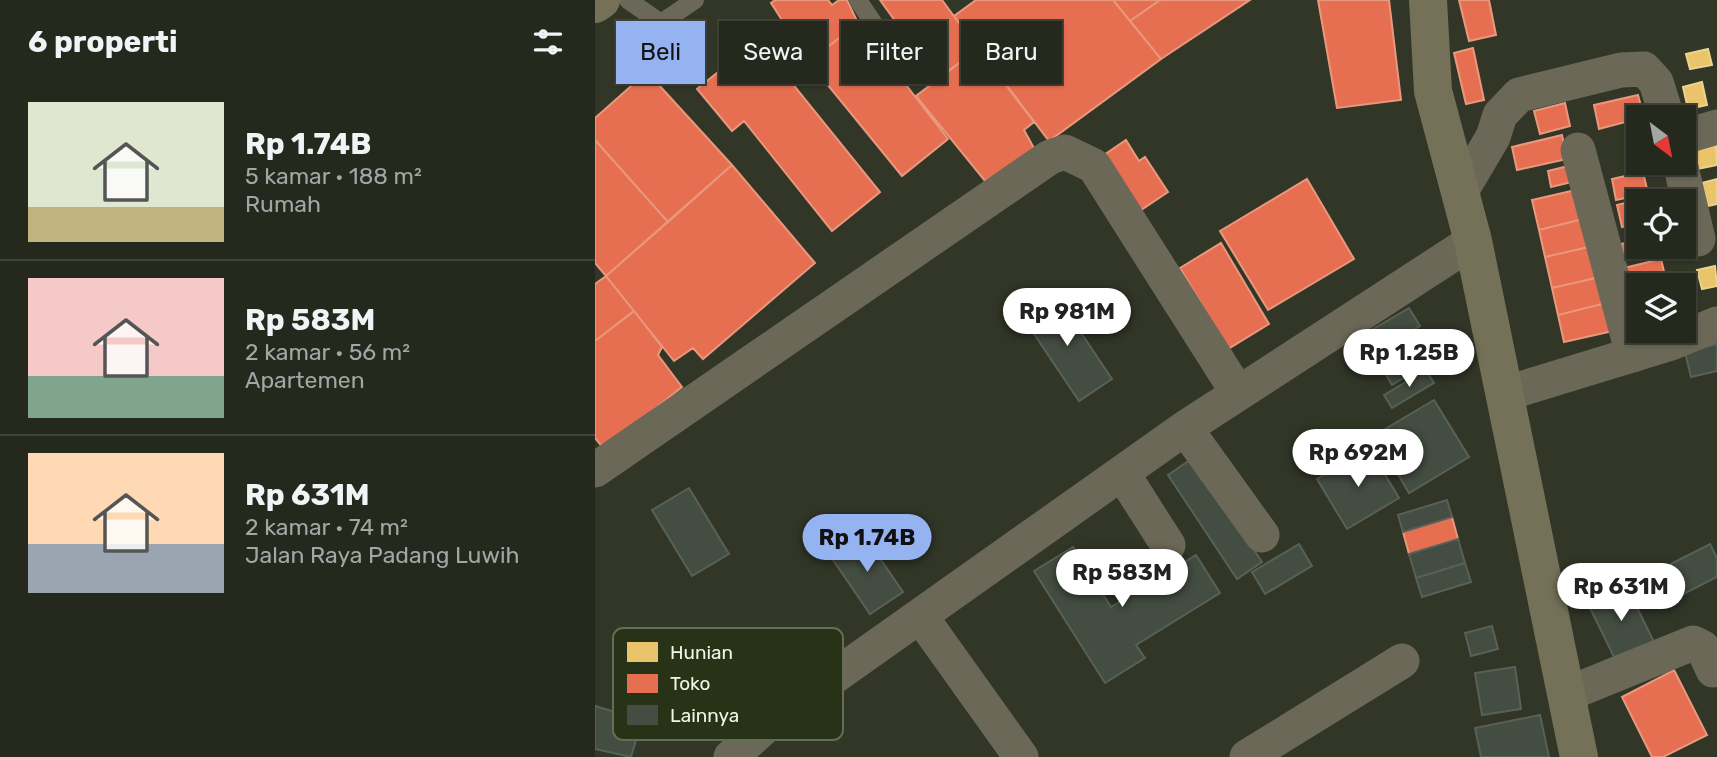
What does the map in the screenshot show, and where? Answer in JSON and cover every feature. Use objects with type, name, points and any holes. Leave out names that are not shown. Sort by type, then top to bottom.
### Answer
[{"type":"main road","points":[[595,4],[601,0]]},
{"type":"main road","points":[[1428,0],[1433,91],[1473,241],[1579,757]]},
{"type":"street","points":[[1459,193],[1493,137],[1505,106],[1528,91],[1621,70],[1644,69],[1656,82],[1663,105]]},
{"type":"street","points":[[1696,133],[1717,127]]},
{"type":"street","points":[[1578,150],[1633,355]]},
{"type":"street","points":[[595,470],[1050,157],[1065,152],[1094,166],[1238,393]]},
{"type":"street","points":[[1683,175],[1698,239]]},
{"type":"street","points":[[843,671],[1185,428],[1473,241]]},
{"type":"street","points":[[1504,394],[1633,355],[1717,324]]},
{"type":"street","points":[[1185,428],[1262,535]]},
{"type":"street","points":[[1122,473],[1168,545]]},
{"type":"street","points":[[921,617],[1021,757]]},
{"type":"street","points":[[1566,695],[1693,643],[1703,648],[1713,670]]},
{"type":"street","points":[[1259,753],[1402,662]]},
{"type":"street","points":[[731,757],[750,740]]},
{"type":"lane","points":[[628,0],[661,23],[695,0]]},
{"type":"lane","points":[[857,0],[871,21]]},
{"type":"building: Hunian","points":[[1708,49],[1712,65],[1690,69],[1686,54]]},
{"type":"building: Hunian","points":[[1702,82],[1707,105],[1696,107],[1696,105],[1687,105],[1683,87]]},
{"type":"building: Hunian","points":[[1716,142],[1717,165],[1697,169],[1696,147]]},
{"type":"building: Hunian","points":[[1717,179],[1717,204],[1708,206],[1702,183]]},
{"type":"building: Hunian","points":[[1715,266],[1717,286],[1702,289],[1697,270]]},
{"type":"building: Toko","points":[[775,0],[828,0],[832,5],[839,0],[847,0],[857,21],[841,21],[841,37],[827,48],[827,21],[783,21],[771,3]]},
{"type":"building: Toko","points":[[880,0],[942,0],[961,26],[961,61],[947,72],[947,21],[895,21]]},
{"type":"building: Toko","points":[[976,0],[1113,0],[1161,59],[1049,141],[1006,84],[1062,84],[1062,21],[961,21],[961,25],[954,16]]},
{"type":"building: Toko","points":[[1113,0],[1160,0],[1130,21]]},
{"type":"building: Toko","points":[[1160,0],[1250,0],[1161,59],[1130,21]]},
{"type":"building: Toko","points":[[1318,0],[1389,0],[1401,100],[1337,108]]},
{"type":"building: Toko","points":[[1459,0],[1489,0],[1496,35],[1469,41]]},
{"type":"building: Toko","points":[[841,37],[841,84],[905,84],[948,139],[902,176],[827,84],[827,48]]},
{"type":"building: Toko","points":[[1473,48],[1484,100],[1466,104],[1454,53]]},
{"type":"building: Toko","points":[[961,62],[961,84],[1005,84],[1034,122],[1024,130],[1035,150],[985,181],[916,96],[932,84],[947,84],[947,72]]},
{"type":"building: Toko","points":[[719,71],[719,84],[793,84],[880,192],[832,231],[744,121],[732,131],[697,89]]},
{"type":"building: Toko","points":[[633,84],[658,84],[732,165],[668,222],[595,140],[595,118]]},
{"type":"building: Toko","points":[[1638,95],[1641,105],[1626,105],[1626,122],[1599,129],[1594,105]]},
{"type":"building: Toko","points":[[1565,103],[1570,126],[1540,134],[1534,111]]},
{"type":"building: Toko","points":[[1562,135],[1567,159],[1517,170],[1512,147]]},
{"type":"building: Toko","points":[[595,140],[668,222],[606,276],[595,263]]},
{"type":"building: Toko","points":[[1126,140],[1139,161],[1145,157],[1168,192],[1138,212],[1101,157]]},
{"type":"building: Toko","points":[[732,165],[815,263],[703,359],[693,348],[674,361],[606,276]]},
{"type":"building: Toko","points":[[1572,165],[1576,181],[1551,187],[1548,171]]},
{"type":"building: Toko","points":[[1644,175],[1647,189],[1626,189],[1626,198],[1616,200],[1612,179]]},
{"type":"building: Toko","points":[[1307,179],[1354,259],[1268,310],[1220,231]]},
{"type":"building: Toko","points":[[1580,189],[1587,218],[1539,230],[1532,200]]},
{"type":"building: Toko","points":[[1626,203],[1626,226],[1622,227],[1617,205]]},
{"type":"building: Toko","points":[[1587,218],[1593,246],[1545,257],[1539,230]]},
{"type":"building: Toko","points":[[1221,243],[1269,324],[1228,349],[1180,268]]},
{"type":"building: Toko","points":[[1626,243],[1626,257],[1624,257],[1621,244]]},
{"type":"building: Toko","points":[[1593,246],[1600,277],[1552,288],[1545,257]]},
{"type":"building: Toko","points":[[1661,259],[1664,273],[1626,273],[1626,276],[1624,268]]},
{"type":"building: Toko","points":[[606,276],[634,311],[595,341],[595,284]]},
{"type":"building: Toko","points":[[1600,277],[1606,303],[1558,315],[1552,288]]},
{"type":"building: Toko","points":[[1606,303],[1613,331],[1564,342],[1558,315]]},
{"type":"building: Toko","points":[[634,311],[662,347],[658,355],[682,387],[604,449],[595,438],[595,341]]},
{"type":"building: Toko","points":[[1452,517],[1458,539],[1409,554],[1403,532]]},
{"type":"building: Toko","points":[[1674,670],[1707,735],[1663,757],[1652,757],[1622,697]]},
{"type":"building: Lainnya","points":[[1055,294],[1112,379],[1079,401],[1022,316]]},
{"type":"building: Lainnya","points":[[1409,308],[1420,326],[1375,353],[1365,334]]},
{"type":"building: Lainnya","points":[[1717,344],[1717,371],[1691,377],[1685,352]]},
{"type":"building: Lainnya","points":[[1415,345],[1427,364],[1392,385],[1380,365]]},
{"type":"building: Lainnya","points":[[1426,370],[1434,383],[1392,408],[1384,395]]},
{"type":"building: Lainnya","points":[[1434,400],[1469,457],[1409,493],[1375,435]]},
{"type":"building: Lainnya","points":[[1369,448],[1399,498],[1347,529],[1317,479]]},
{"type":"building: Lainnya","points":[[1193,458],[1262,562],[1237,579],[1168,475]]},
{"type":"building: Lainnya","points":[[689,488],[729,554],[692,576],[652,510]]},
{"type":"building: Lainnya","points":[[1447,500],[1452,517],[1403,532],[1398,515]]},
{"type":"building: Lainnya","points":[[864,535],[903,592],[870,614],[831,557]]},
{"type":"building: Lainnya","points":[[1458,539],[1465,563],[1416,578],[1409,554]]},
{"type":"building: Lainnya","points":[[1299,544],[1312,566],[1265,594],[1252,572]]},
{"type":"building: Lainnya","points":[[1710,544],[1717,558],[1717,577],[1674,599],[1659,570]]},
{"type":"building: Lainnya","points":[[1073,547],[1111,607],[1196,555],[1220,593],[1136,645],[1145,658],[1105,683],[1034,571]]},
{"type":"building: Lainnya","points":[[1465,563],[1471,582],[1422,597],[1416,578]]},
{"type":"building: Lainnya","points":[[1624,581],[1656,646],[1618,665],[1586,600]]},
{"type":"building: Lainnya","points":[[1492,626],[1498,649],[1471,656],[1465,633]]},
{"type":"building: Lainnya","points":[[1515,667],[1521,709],[1482,715],[1475,673]]},
{"type":"building: Lainnya","points":[[595,706],[613,711],[613,740],[636,740],[631,757],[595,749]]},
{"type":"building: Lainnya","points":[[1540,715],[1549,757],[1481,757],[1475,728]]}]
